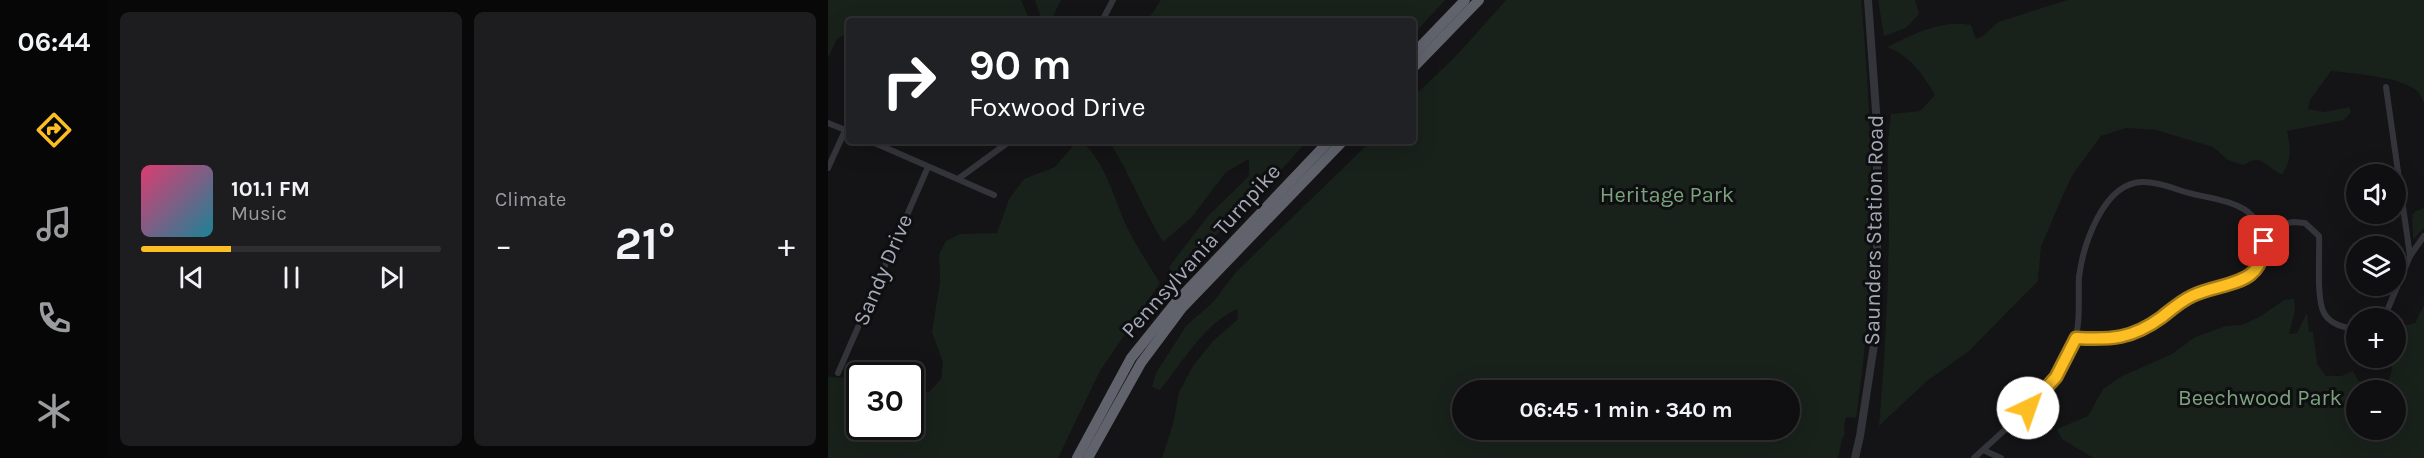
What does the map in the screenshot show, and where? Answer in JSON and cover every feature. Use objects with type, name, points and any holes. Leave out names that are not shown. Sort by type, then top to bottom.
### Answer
[{"type":"highway","points":[[1416,51],[1465,0]]},
{"type":"highway","points":[[1416,65],[1479,0]]},
{"type":"highway","name":"Pennsylvania Turnpike","points":[[1077,458],[1131,358],[1176,302],[1326,144]]},
{"type":"highway","name":"Pennsylvania Turnpike","points":[[1088,458],[1141,363],[1182,308],[1340,144]]},
{"type":"street","points":[[1104,18],[1113,0]]},
{"type":"street","name":"Saunders Station Road","points":[[1855,458],[1877,326],[1876,125],[1868,0]]},
{"type":"street","points":[[2386,87],[2410,256]]},
{"type":"street","points":[[828,123],[846,131]]},
{"type":"street","points":[[828,168],[846,133]]},
{"type":"street","points":[[877,144],[994,195]]},
{"type":"street","points":[[958,179],[1006,144]]},
{"type":"street","name":"Sandy Drive","points":[[838,373],[928,166]]},
{"type":"street","points":[[1974,458],[2028,408],[2056,377],[2076,338],[2079,275],[2085,248],[2100,212],[2123,188],[2142,182],[2167,186],[2248,212],[2264,228],[2264,253],[2254,272],[2240,282],[2207,290],[2190,297],[2144,329],[2124,337],[2101,340],[2076,338]]},
{"type":"street","points":[[2264,228],[2293,222],[2305,223],[2319,236],[2320,286],[2324,312],[2337,325],[2346,326]]},
{"type":"street","points":[[2388,308],[2410,256],[2424,236]]},
{"type":"street","points":[[1983,450],[2001,458]]},
{"type":"green space","points":[[828,0],[1021,0],[1029,18],[846,18],[846,36],[837,39],[828,58]]},
{"type":"green space","points":[[1035,0],[1061,0],[1052,18],[1041,18]]},
{"type":"green space","points":[[1161,0],[1445,0],[1416,32],[1416,18],[1149,18]]},
{"type":"green space","name":"Heritage Park","points":[[1506,0],[1861,0],[1871,157],[1870,262],[1863,367],[1856,418],[1846,417],[1845,434],[1838,458],[1162,458],[1173,424],[1179,392],[1193,366],[1213,341],[1238,319],[1237,309],[1214,324],[1204,334],[1160,390],[1152,387],[1156,373],[1186,326],[1213,302],[1236,272],[1368,144],[1416,144],[1416,94],[1455,57]]},
{"type":"green space","points":[[1878,0],[1915,0],[1919,14],[1906,28],[1884,36]]},
{"type":"green space","points":[[2067,0],[2424,0],[2424,103],[2418,92],[2400,82],[2376,76],[2331,71],[2310,100],[2308,109],[2325,112],[2349,107],[2351,112],[2344,120],[2287,131],[2290,154],[2282,175],[2263,162],[2255,160],[2243,165],[2228,160],[2213,147],[2156,130],[2126,128],[2101,136],[2073,174],[2063,195],[2041,247],[2038,281],[1969,351],[1927,381],[1879,426],[1887,302],[1888,157],[1891,114],[1920,111],[1935,95],[1915,66],[1887,47],[1917,33],[1949,24],[1971,25],[1976,39],[1983,36],[1998,22]]},
{"type":"green space","points":[[1074,144],[1084,144],[1097,159],[1138,248],[1160,283],[1100,371],[1058,458],[828,458],[828,376],[838,378],[846,375],[846,440],[924,440],[924,393],[929,392],[941,379],[943,363],[932,332],[940,282],[939,254],[946,241],[960,234],[997,233],[1009,199],[1024,179],[1055,167]]},
{"type":"green space","points":[[1111,144],[1304,144],[1273,179],[1172,279],[1169,267],[1208,216],[1249,176],[1249,159],[1226,172],[1192,217],[1163,242]]},
{"type":"green space","points":[[2424,208],[2424,228],[2413,239],[2412,215]]},
{"type":"green space","name":"Beechwood Park","points":[[2294,299],[2295,311],[2289,334],[2297,333],[2307,313],[2309,332],[2313,331],[2317,364],[2326,376],[2341,376],[2353,371],[2358,380],[2346,380],[2346,440],[2406,440],[2406,380],[2389,380],[2392,368],[2406,368],[2406,325],[2415,323],[2424,305],[2424,458],[2093,458],[2062,439],[2057,429],[2088,416],[2103,389],[2122,376],[2172,354],[2195,337],[2226,326],[2242,325],[2261,316],[2284,300]]},
{"type":"route","points":[[2028,408],[2056,377],[2076,338],[2101,340],[2124,337],[2144,329],[2190,297],[2207,290],[2240,282],[2254,272],[2264,253],[2264,241]]}]
